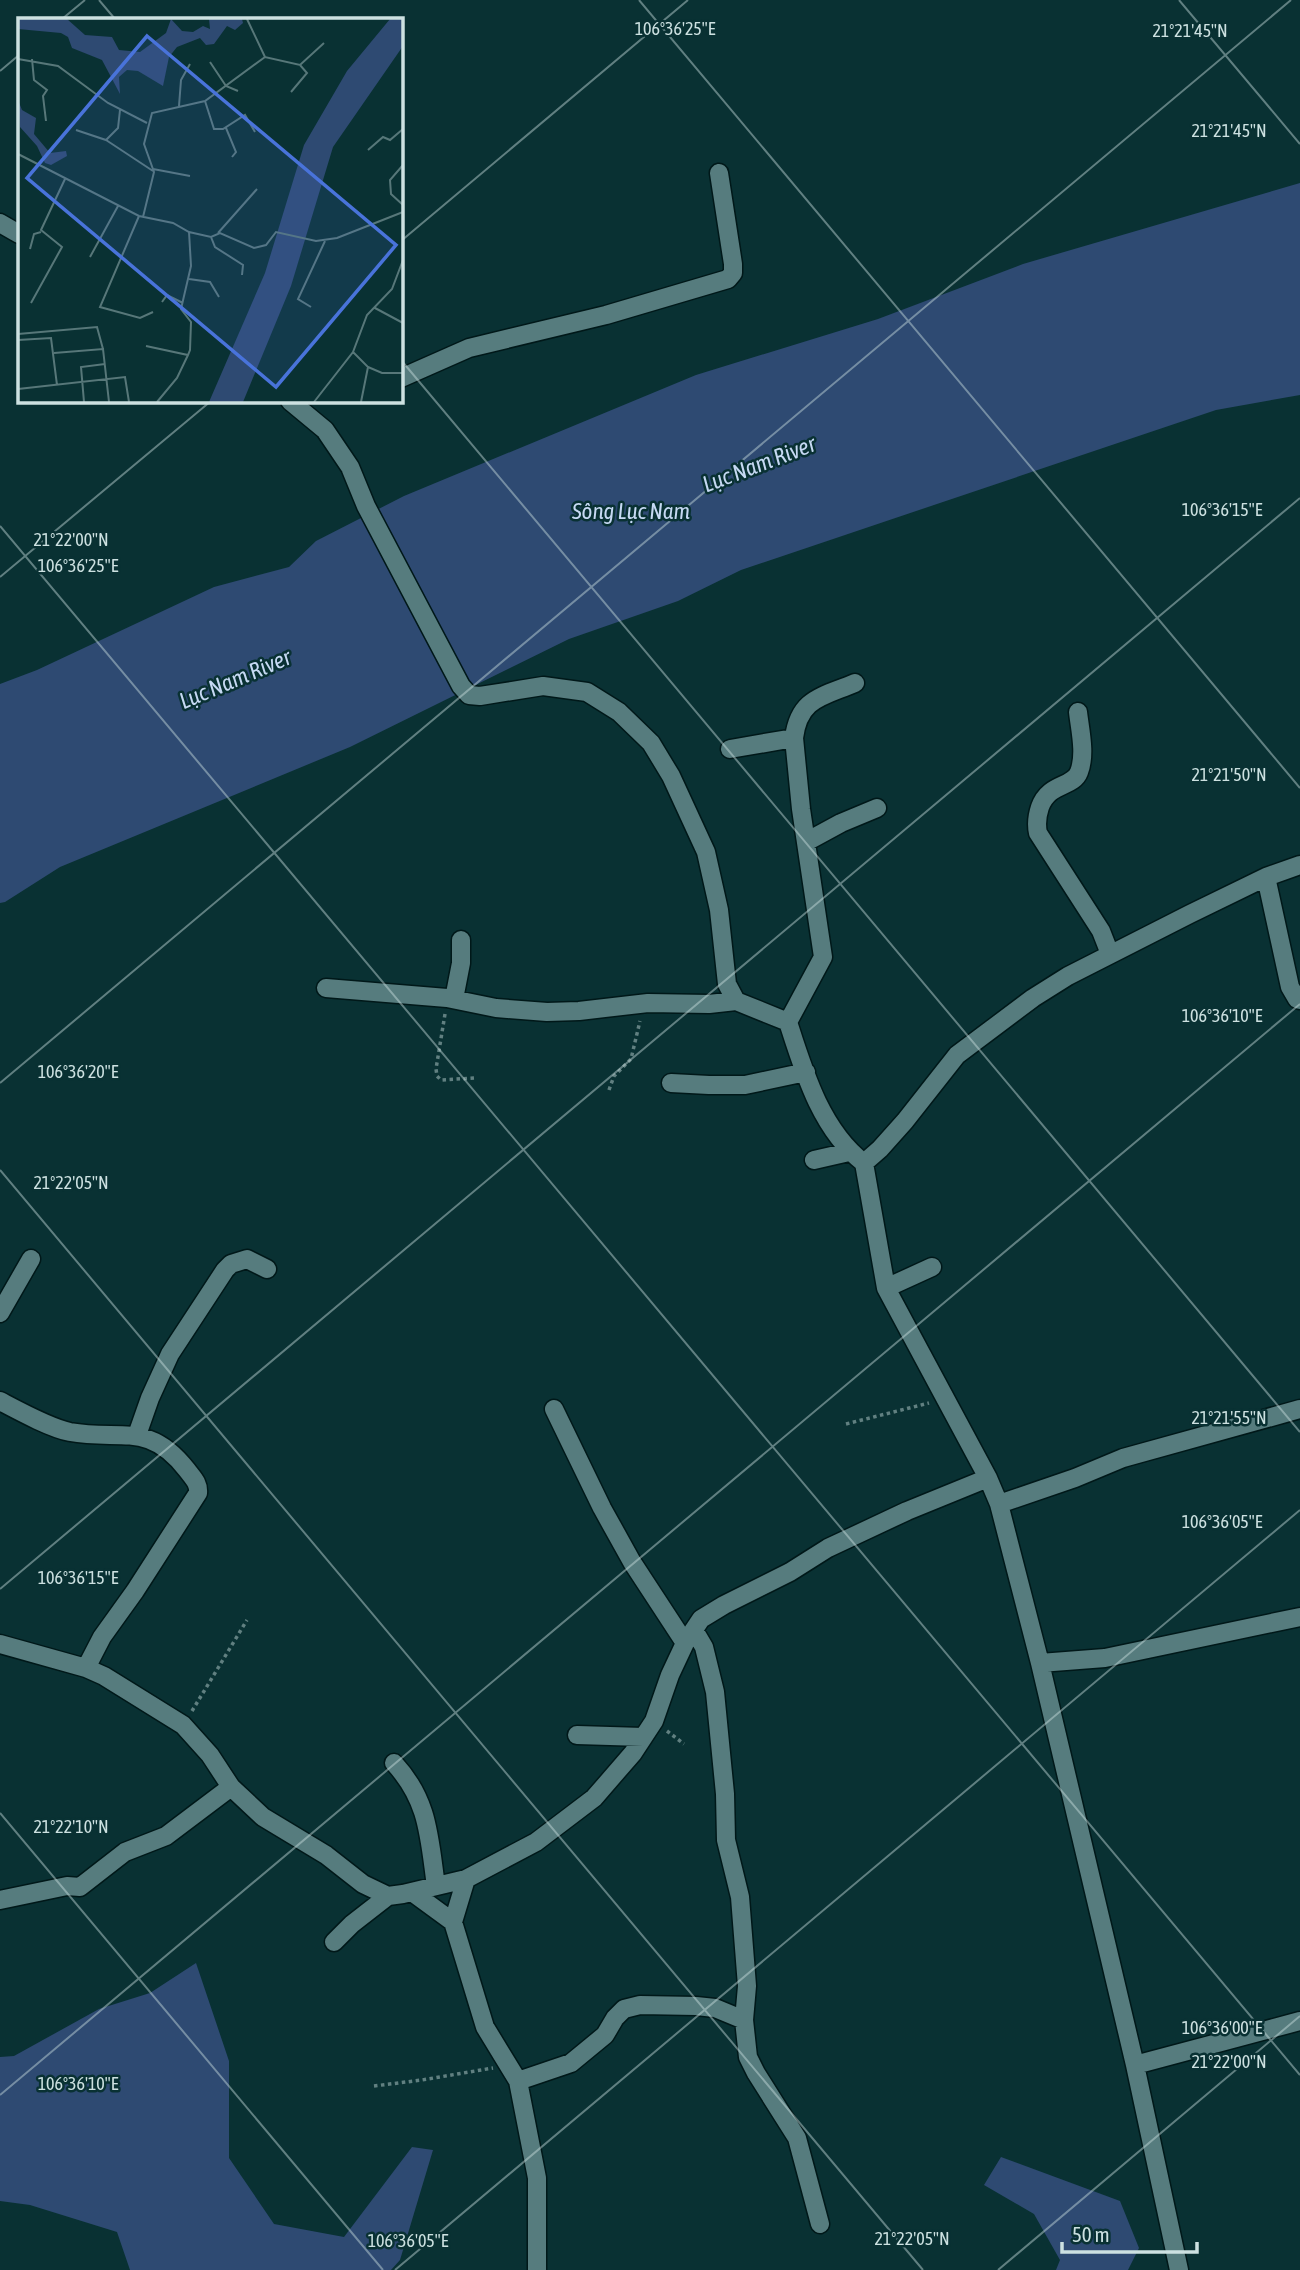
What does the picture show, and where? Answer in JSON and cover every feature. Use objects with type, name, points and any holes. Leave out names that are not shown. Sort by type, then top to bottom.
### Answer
[{"type":"street","points":[[402,378],[469,348],[606,315],[728,279],[733,272],[719,173]]},
{"type":"street","points":[[0,223],[18,233]]},
{"type":"street","points":[[291,402],[325,430],[350,467],[366,506],[461,686],[469,695],[480,696],[543,686],[587,692],[620,712],[651,743],[671,776],[706,852],[719,910],[727,984],[736,1001]]},
{"type":"street","points":[[855,683],[805,706],[794,738],[823,957],[788,1022],[806,1072],[831,1128],[849,1152],[864,1163],[886,1288],[988,1478],[999,1504],[1040,1663],[1135,2065],[1179,2270]]},
{"type":"street","points":[[1078,712],[1082,750],[1080,770],[1073,780],[1044,796],[1036,824],[1038,833],[1101,931],[1110,954]]},
{"type":"street","points":[[730,749],[794,738]]},
{"type":"street","points":[[806,842],[877,808]]},
{"type":"street","points":[[864,1163],[905,1121],[969,1044],[1033,998],[1110,954],[1266,877],[1300,865]]},
{"type":"street","points":[[1266,877],[1290,987],[1300,1000]]},
{"type":"street","points":[[451,998],[461,963],[461,940]]},
{"type":"street","points":[[326,988],[451,998],[496,1008],[547,1012],[648,1003],[709,1004],[736,1001],[788,1022]]},
{"type":"street","points":[[671,1083],[746,1085],[806,1072]]},
{"type":"street","points":[[814,1160],[849,1152]]},
{"type":"street","points":[[137,1435],[170,1354],[225,1269],[247,1258],[267,1269]]},
{"type":"street","points":[[0,1313],[31,1259]]},
{"type":"street","points":[[886,1288],[933,1267]]},
{"type":"street","points":[[0,1401],[67,1432],[137,1435],[162,1444],[197,1483],[198,1493],[102,1637],[86,1668]]},
{"type":"street","points":[[554,1409],[601,1508],[627,1553],[690,1637],[704,1647],[715,1692],[726,1840],[740,1896],[747,1986],[744,2020],[748,2057],[797,2138],[820,2224]]},
{"type":"street","points":[[999,1504],[1123,1458],[1300,1409]]},
{"type":"street","points":[[334,1942],[388,1896],[466,1879],[536,1842],[594,1798],[633,1753],[654,1721],[670,1675],[701,1619],[790,1572],[828,1548],[907,1511],[988,1478]]},
{"type":"street","points":[[1040,1663],[1105,1658],[1300,1617]]},
{"type":"street","points":[[0,1644],[86,1668],[104,1676],[183,1725],[210,1755],[232,1787],[263,1817],[326,1855],[363,1884],[388,1896]]},
{"type":"street","points":[[578,1735],[643,1737]]},
{"type":"street","points":[[394,1763],[408,1778],[419,1798],[427,1823],[436,1886]]},
{"type":"street","points":[[0,1900],[68,1886],[80,1887],[125,1852],[166,1836],[232,1787]]},
{"type":"street","points":[[466,1879],[453,1922],[485,2027],[518,2081],[537,2178],[537,2270]]},
{"type":"street","points":[[412,1892],[453,1922]]},
{"type":"street","points":[[518,2081],[571,2063],[605,2035],[624,2009],[640,2005],[696,2006],[715,2008],[744,2020]]},
{"type":"street","points":[[1135,2065],[1300,2021]]},
{"type":"path","points":[[451,998],[436,1072],[441,1080],[474,1078]]},
{"type":"path","points":[[610,1090],[614,1076],[631,1059],[639,1024],[648,1003]]},
{"type":"path","points":[[846,1424],[945,1399]]},
{"type":"path","points":[[183,1725],[247,1620]]},
{"type":"path","points":[[374,2086],[509,2065]]},
{"type":"water","name":"Sông Lục Nam","points":[[1300,183],[1300,395],[1216,410],[741,570],[678,601],[569,639],[350,747],[60,867],[0,903],[0,684],[37,670],[214,587],[289,567],[316,541],[404,496],[696,375],[878,319],[1023,264]]},
{"type":"water","points":[[196,1963],[229,2061],[229,2158],[274,2224],[344,2237],[412,2147],[433,2150],[400,2260],[391,2270],[130,2270],[117,2232],[30,2205],[0,2201],[0,2057],[14,2056],[99,2009],[150,1993]]},
{"type":"water","points":[[1001,2157],[1120,2201],[1139,2248],[1128,2270],[1056,2270],[1060,2260],[1034,2214],[984,2185]]},
{"type":"water label","name":"Lục Nam River","points":[[759,464]]},
{"type":"water label","name":"Lục Nam River","points":[[235,679]]}]
